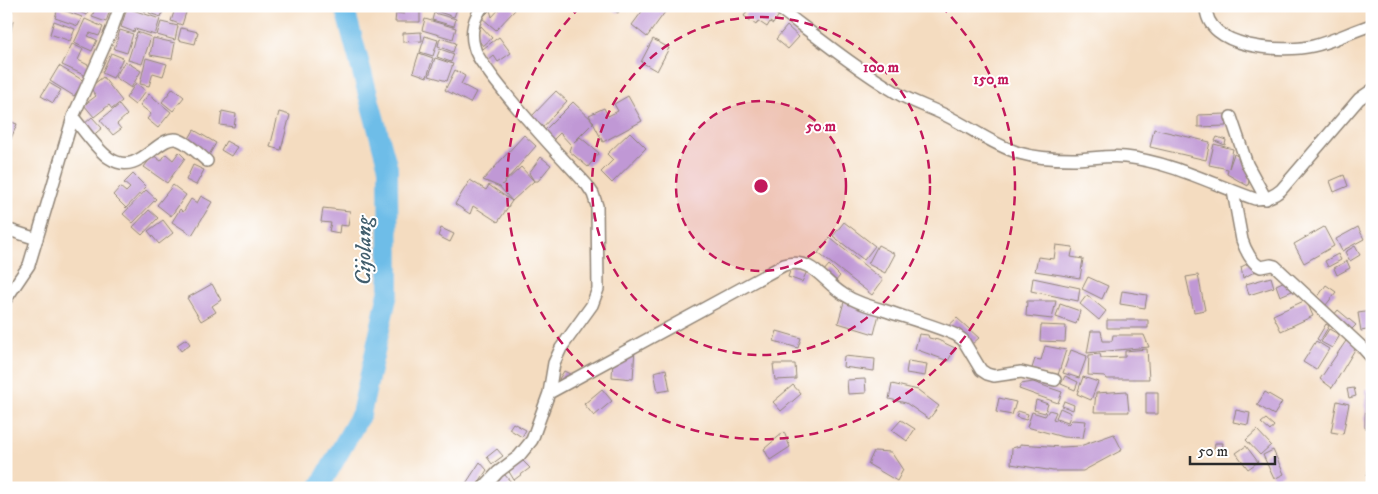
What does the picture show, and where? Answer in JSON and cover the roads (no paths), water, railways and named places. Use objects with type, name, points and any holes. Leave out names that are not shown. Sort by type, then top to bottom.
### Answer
[{"type":"street","points":[[6,299],[29,265],[73,117],[112,29],[120,6]]},
{"type":"street","points":[[483,6],[478,12],[472,33],[474,48],[480,60],[505,94],[593,194],[597,206],[598,289],[592,304],[561,348],[554,363],[549,393],[532,440],[519,456],[498,472],[483,488]]},
{"type":"street","points":[[776,6],[899,94],[944,114],[994,142],[1011,149],[1048,158],[1073,159],[1105,156],[1126,157],[1152,162],[1181,170],[1255,199],[1266,199],[1276,195],[1360,100],[1372,90]]},
{"type":"street","points":[[1206,6],[1206,13],[1211,25],[1231,40],[1273,49],[1311,46],[1372,25]]},
{"type":"street","points":[[73,117],[104,154],[114,161],[122,163],[138,160],[167,140],[175,139],[183,142],[207,162]]},
{"type":"street","points":[[1232,117],[1248,164],[1266,199]]},
{"type":"street","points":[[1233,191],[1242,240],[1256,266],[1261,268],[1271,265],[1275,266],[1372,358]]},
{"type":"street","points":[[6,229],[37,239]]},
{"type":"street","points":[[549,393],[784,264],[796,263],[819,272],[841,293],[854,300],[956,335],[963,340],[981,370],[987,374],[994,376],[1021,372],[1055,380]]},
{"type":"waterway","name":"Cijolang","points":[[319,488],[361,414],[389,289],[388,168],[344,6]]}]
